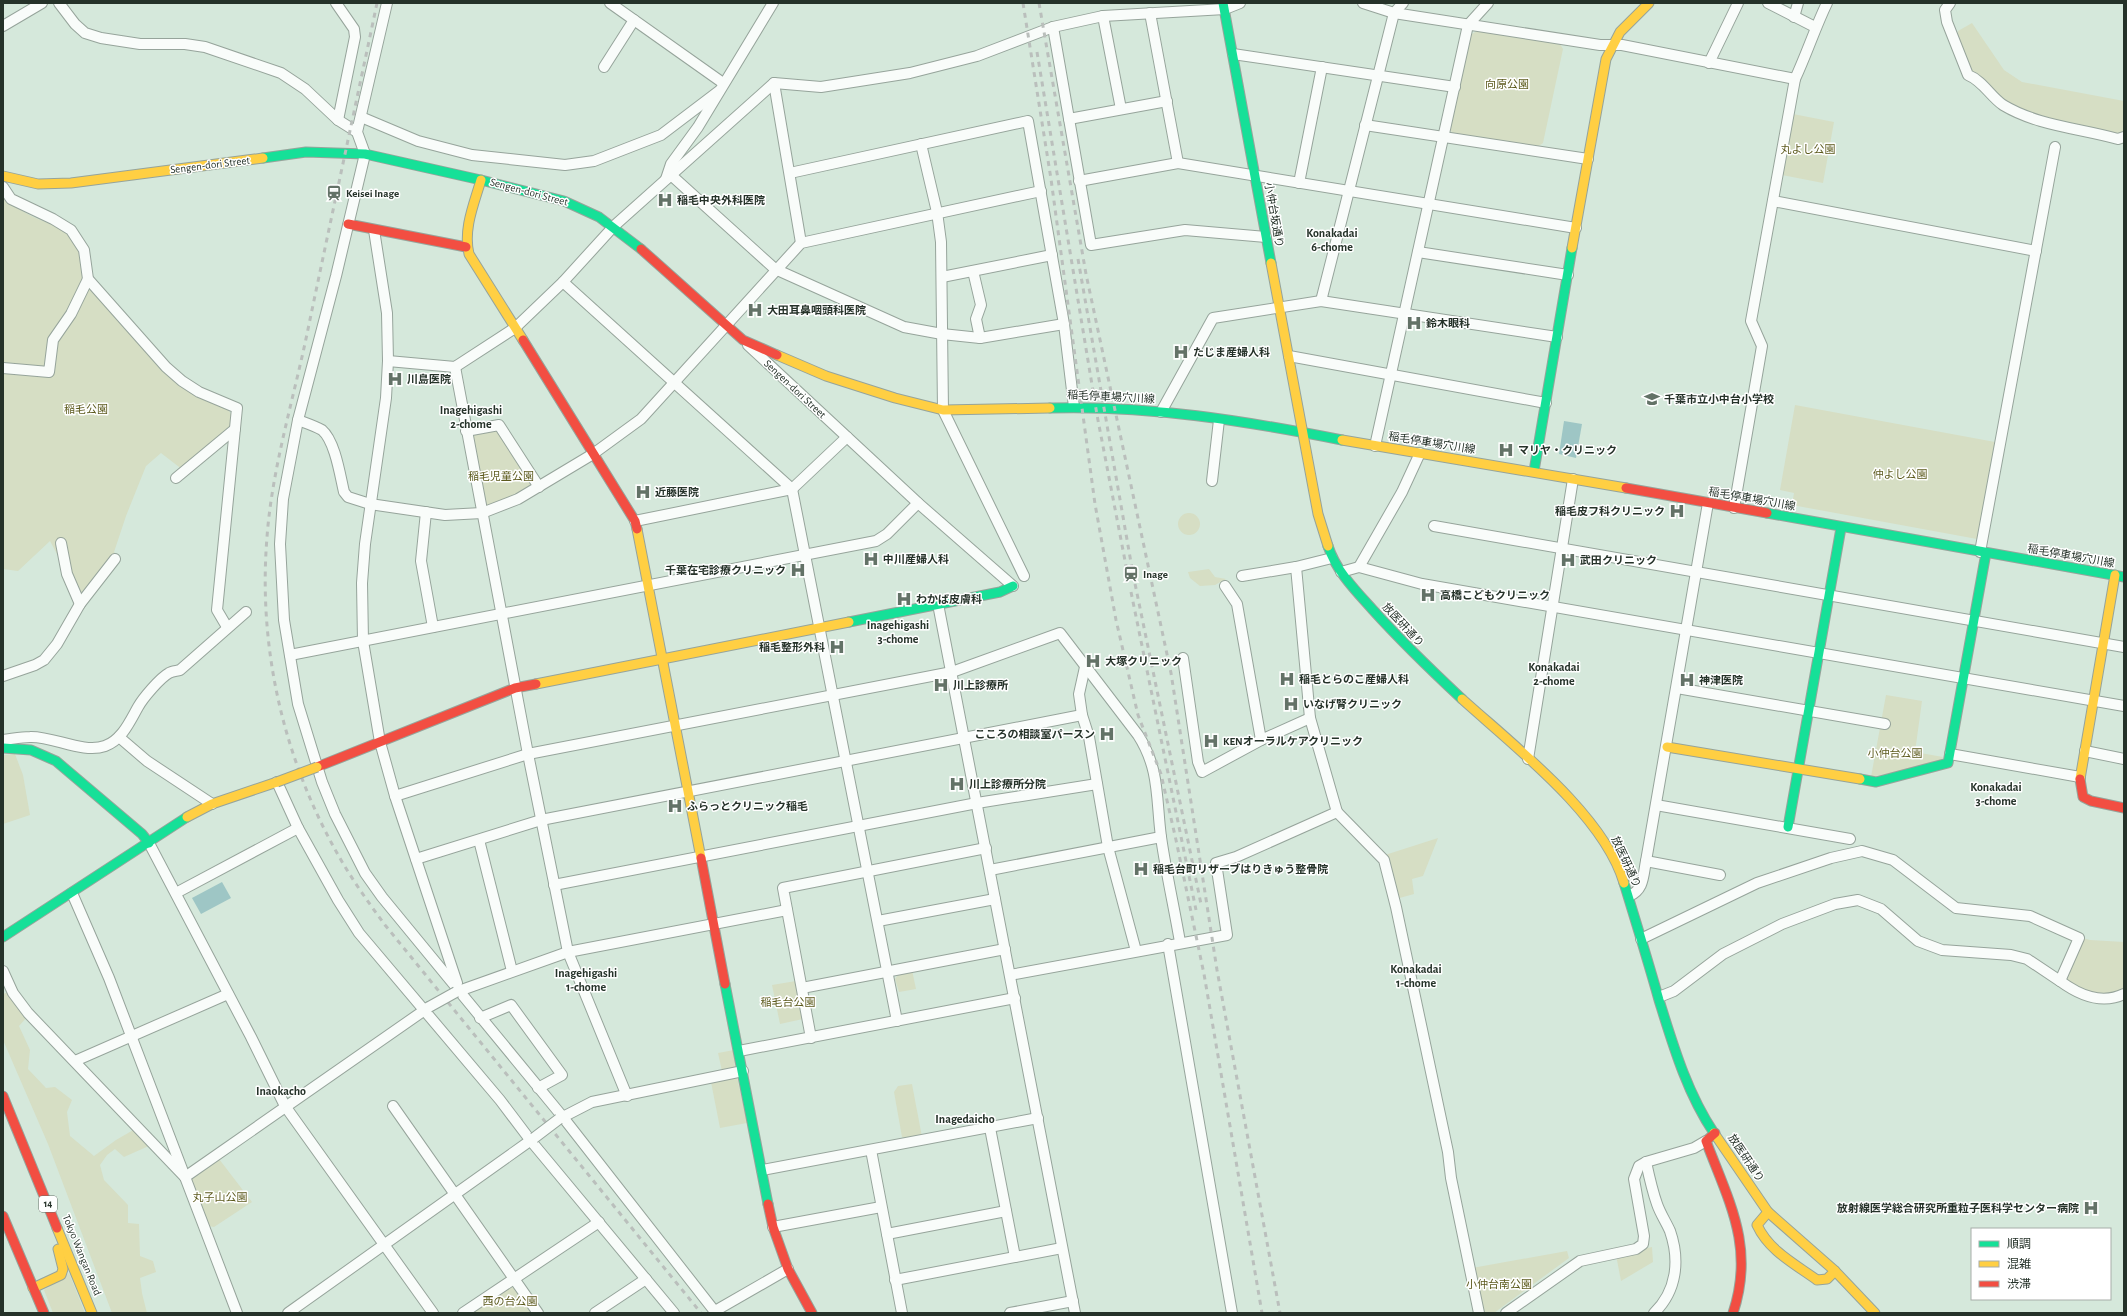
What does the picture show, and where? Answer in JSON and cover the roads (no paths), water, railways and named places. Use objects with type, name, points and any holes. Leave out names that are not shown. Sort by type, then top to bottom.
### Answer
[{"type":"main road","points":[[1534,471],[1603,70],[1612,44],[1618,34],[1630,18],[1649,3]]},
{"type":"main road","name":"小仲台坂通り","points":[[1224,6],[1302,432]]},
{"type":"main road","name":"Sengen-dori Street","points":[[3,176],[38,184],[71,183],[306,152],[341,152],[364,154],[481,180],[564,201],[599,217],[614,226],[743,340]]},
{"type":"main road","points":[[481,180],[466,236],[466,247],[635,521],[713,924],[774,1227],[788,1269],[812,1313]]},
{"type":"main road","points":[[348,224],[466,247]]},
{"type":"main road","name":"稲毛停車場穴川線","points":[[743,340],[826,376],[894,398],[943,410],[1074,407],[1130,408],[1219,420],[1302,432],[1375,446],[1534,471],[1841,528],[2120,576]]},
{"type":"main road","name":"放医研通り","points":[[1302,432],[1318,514],[1332,558],[1353,588],[1411,652],[1571,799],[1600,836],[1619,870],[1629,896],[1684,1075],[1705,1120],[1768,1212],[1835,1271],[1874,1313]]},
{"type":"main road","points":[[1788,827],[1841,528]]},
{"type":"main road","points":[[1667,747],[1876,782],[1948,763],[1975,621],[1983,552]]},
{"type":"main road","points":[[2120,576],[2104,643],[2080,777],[2084,797],[2091,801],[2124,808]]},
{"type":"main road","points":[[3,937],[191,815],[212,804],[318,767],[515,688],[1000,592],[1012,586]]},
{"type":"main road","points":[[3,748],[32,750],[56,761],[142,834],[149,843]]},
{"type":"main road","name":"Tokyo Wangan Road","points":[[3,1096],[92,1313]]},
{"type":"main road","points":[[1715,1133],[1706,1141],[1742,1243],[1743,1264],[1741,1291],[1733,1313]]},
{"type":"main road","points":[[33,1288],[59,1277],[62,1272],[50,1208]]},
{"type":"main road","points":[[1768,1212],[1757,1225],[1760,1234],[1772,1247],[1817,1280],[1827,1279],[1835,1271]]},
{"type":"main road","points":[[3,1216],[44,1313]]},
{"type":"street","points":[[3,26],[42,3]]},
{"type":"street","points":[[59,3],[75,24],[85,33],[101,38],[140,44],[185,44],[205,48],[281,73],[304,89],[338,120],[357,132]]},
{"type":"street","points":[[336,3],[354,29],[355,37],[338,120]]},
{"type":"street","points":[[387,3],[357,132],[364,154],[348,224],[298,420],[283,499],[280,544],[281,584],[298,704],[335,814],[365,873],[382,897],[457,991],[538,1088],[715,1312],[788,1269]]},
{"type":"street","points":[[610,3],[721,87]]},
{"type":"street","points":[[668,177],[671,164],[698,127],[773,3]]},
{"type":"street","points":[[388,361],[455,368],[515,328],[563,282],[614,226],[774,83],[821,87],[910,73],[977,56],[1053,27],[1103,16],[1224,6],[1240,3]]},
{"type":"street","points":[[1363,3],[1394,13],[1600,45],[1612,44],[1795,79]]},
{"type":"street","points":[[1321,301],[1394,13],[1403,3]]},
{"type":"street","points":[[1375,446],[1468,25],[1488,3]]},
{"type":"street","points":[[1709,62],[1738,3]]},
{"type":"street","points":[[1768,3],[1816,27]]},
{"type":"street","points":[[1794,17],[1798,3]]},
{"type":"street","points":[[1734,508],[1762,346],[1751,321],[1795,79],[1827,3]]},
{"type":"street","points":[[1950,3],[1945,10],[1947,22],[1968,75],[1975,78],[2003,104],[2060,128],[2118,139],[2124,137]]},
{"type":"street","points":[[1150,13],[1178,163]]},
{"type":"street","points":[[1103,16],[1121,109]]},
{"type":"street","points":[[604,67],[634,20]]},
{"type":"street","points":[[1053,27],[1091,245],[1185,230],[1266,237]]},
{"type":"street","points":[[1233,54],[1455,87]]},
{"type":"street","points":[[1299,183],[1322,67]]},
{"type":"street","points":[[774,83],[801,243]]},
{"type":"street","points":[[361,117],[418,141],[467,153],[531,163],[565,165],[594,160],[660,135],[721,87]]},
{"type":"street","points":[[1069,119],[1166,101]]},
{"type":"street","points":[[790,173],[1028,121],[1064,324],[1074,407]]},
{"type":"street","points":[[1365,125],[1588,159]]},
{"type":"street","points":[[922,144],[942,242],[943,410],[1024,576]]},
{"type":"street","points":[[1983,552],[2055,147]]},
{"type":"street","points":[[1079,181],[1178,163],[1576,228]]},
{"type":"street","points":[[668,177],[775,269],[904,327],[942,334],[980,338],[1064,324]]},
{"type":"street","points":[[3,188],[11,199],[53,219],[71,230],[84,250],[88,279],[148,348],[182,381],[199,392],[237,408],[217,610],[227,627]]},
{"type":"street","points":[[298,420],[320,430],[327,436],[332,444],[344,492],[348,497],[370,504],[445,515],[482,513],[518,499],[593,454],[641,419],[775,269],[801,243],[937,212],[1041,191]]},
{"type":"street","points":[[1773,201],[2036,251]]},
{"type":"street","points":[[374,230],[387,313],[388,361],[386,398],[370,504],[362,582],[363,641],[380,742],[395,796],[457,991]]},
{"type":"street","points":[[1418,252],[1568,275]]},
{"type":"street","points":[[942,277],[1052,255]]},
{"type":"street","points":[[973,271],[981,305],[976,319],[980,338]]},
{"type":"street","points":[[3,368],[49,372],[53,340],[71,314],[88,279]]},
{"type":"street","points":[[563,282],[792,489],[807,554],[820,628],[847,760],[858,826],[897,1021]]},
{"type":"street","points":[[1161,412],[1213,318],[1280,309],[1321,301],[1557,337]]},
{"type":"street","name":"Sengen-dori Street","points":[[743,340],[918,503],[1012,586]]},
{"type":"street","points":[[1289,356],[1546,403]]},
{"type":"street","points":[[455,368],[515,688],[568,952],[627,1096]]},
{"type":"street","points":[[1212,481],[1219,420]]},
{"type":"street","points":[[466,431],[499,425],[539,486]]},
{"type":"street","points":[[176,478],[235,429]]},
{"type":"street","points":[[635,521],[792,489],[847,437]]},
{"type":"street","points":[[1359,567],[1402,492],[1420,453]]},
{"type":"street","points":[[1528,759],[1573,479]]},
{"type":"street","points":[[290,655],[876,541],[887,534],[918,503]]},
{"type":"street","points":[[1629,896],[1638,893],[1646,862],[1708,503]]},
{"type":"street","points":[[426,512],[421,562],[433,627]]},
{"type":"street","points":[[1434,526],[2124,647]]},
{"type":"street","points":[[61,544],[66,574],[80,604]]},
{"type":"street","points":[[1242,576],[1296,567],[1332,558]]},
{"type":"street","points":[[3,676],[35,665],[44,660],[57,644],[80,604],[115,559]]},
{"type":"street","points":[[1296,567],[1310,718],[1337,812],[1384,860],[1396,907],[1448,1152],[1451,1178],[1479,1313]]},
{"type":"street","points":[[1342,572],[1359,567],[1422,584],[2124,706]]},
{"type":"street","points":[[1225,586],[1237,604],[1261,740]]},
{"type":"street","points":[[938,604],[1075,1313]]},
{"type":"street","points":[[3,740],[20,739],[30,736],[83,746],[104,746],[119,738],[139,705],[168,673],[180,670],[227,627],[246,612]]},
{"type":"street","points":[[395,796],[528,754],[952,672],[1060,633],[1147,748],[1158,786],[1161,837],[1180,942]]},
{"type":"street","points":[[1183,658],[1198,762],[1202,772],[1261,740],[1310,718]]},
{"type":"street","points":[[1085,666],[1079,694],[1082,715],[1089,737],[1108,847],[1136,951]]},
{"type":"street","points":[[1677,688],[1885,724]]},
{"type":"street","points":[[416,859],[541,820],[1082,715]]},
{"type":"street","points":[[119,738],[147,761],[212,804]]},
{"type":"street","points":[[2084,751],[2124,759]]},
{"type":"street","points":[[1950,754],[2080,777]]},
{"type":"street","points":[[277,782],[298,828],[338,900],[359,933],[426,1009],[674,1313]]},
{"type":"street","points":[[554,885],[977,803],[1097,784]]},
{"type":"street","points":[[1656,805],[1850,839]]},
{"type":"street","points":[[1010,975],[1168,944],[1227,935],[1216,862],[1236,857],[1337,812]]},
{"type":"street","points":[[176,893],[298,828]]},
{"type":"street","points":[[990,870],[1161,837]]},
{"type":"street","points":[[479,840],[512,971]]},
{"type":"street","points":[[149,843],[285,1106],[432,1313]]},
{"type":"street","points":[[811,1038],[783,888],[986,848]]},
{"type":"street","points":[[1641,939],[1757,883],[1831,858],[1862,850],[1893,860],[1956,908],[2030,916],[2079,938],[2060,981]]},
{"type":"street","points":[[1646,862],[1720,875]]},
{"type":"street","points":[[72,893],[132,1036],[237,1313]]},
{"type":"street","points":[[878,921],[995,899]]},
{"type":"street","points":[[1659,997],[1674,991],[1723,954],[1782,924],[1835,904],[1858,900],[1881,909],[1918,941],[1942,950],[2016,956],[2027,959],[2077,993],[2101,999],[2116,998],[2124,994]]},
{"type":"street","points":[[185,1176],[426,1009],[457,991],[568,952],[787,910]]},
{"type":"street","points":[[1168,944],[1232,1313]]},
{"type":"street","points":[[802,988],[1005,948]]},
{"type":"street","points":[[3,971],[13,993],[28,1013],[185,1176]]},
{"type":"street","points":[[75,1061],[228,994]]},
{"type":"street","points":[[739,1052],[1015,998]]},
{"type":"street","points":[[480,1018],[511,1005],[562,1075],[538,1088]]},
{"type":"street","points":[[288,1313],[533,1140],[560,1117],[592,1102],[743,1071]]},
{"type":"street","points":[[393,1106],[538,1313]]},
{"type":"street","points":[[762,1170],[1038,1118]]},
{"type":"street","points":[[990,1128],[1015,1257]]},
{"type":"street","points":[[1506,1313],[1580,1261],[1636,1249],[1643,1244],[1644,1236],[1634,1179],[1639,1166],[1646,1162],[1694,1148],[1706,1141]]},
{"type":"street","points":[[871,1150],[902,1313]]},
{"type":"street","points":[[1646,1162],[1657,1205],[1670,1231],[1676,1254],[1674,1281],[1664,1304],[1654,1313]]},
{"type":"street","points":[[774,1227],[881,1207]]},
{"type":"street","points":[[887,1234],[1006,1212]]},
{"type":"street","points":[[463,1313],[599,1222]]},
{"type":"street","points":[[895,1280],[1062,1248]]},
{"type":"street","points":[[595,1313],[646,1278]]},
{"type":"street","points":[[1010,1313],[1073,1301]]},
{"type":"water","points":[[1564,421],[1582,424],[1576,458],[1559,454]]},
{"type":"water","points":[[222,882],[231,898],[201,914],[192,898]]},
{"type":"railway","points":[[377,3],[307,334],[273,486],[267,537],[265,578],[271,660],[278,700],[302,779],[318,816],[342,862],[366,899],[385,925],[701,1313]]},
{"type":"railway","points":[[1023,3],[1051,179],[1095,504],[1116,620],[1138,715],[1161,774],[1176,840],[1204,974],[1262,1313]]},
{"type":"railway","points":[[1039,3],[1086,274],[1171,673],[1217,970],[1280,1313]]},
{"type":"railway","points":[[1037,52],[1097,415],[1127,571]]},
{"type":"railway","points":[[1078,259],[1133,574],[1201,904]]},
{"type":"railway","points":[[1131,592],[1196,910]]},
{"type":"place","name":"Keisei Inage","points":[[334,193]]},
{"type":"place","name":"稲毛中央外科医院","points":[[665,200]]},
{"type":"place","name":"大田耳鼻咽頭科医院","points":[[755,310]]},
{"type":"place","name":"鈴木眼科","points":[[1414,323]]},
{"type":"place","name":"たじま産婦人科","points":[[1181,352]]},
{"type":"place","name":"川島医院","points":[[395,379]]},
{"type":"place","name":"千葉市立小中台小学校","points":[[1652,399]]},
{"type":"place","name":"マリヤ・クリニック","points":[[1506,450]]},
{"type":"place","name":"近藤医院","points":[[643,492]]},
{"type":"place","name":"稲毛皮フ科クリニック","points":[[1677,511]]},
{"type":"place","name":"中川産婦人科","points":[[871,559]]},
{"type":"place","name":"武田クリニック","points":[[1568,560]]},
{"type":"place","name":"千葉在宅診療クリニック","points":[[798,570]]},
{"type":"place","name":"Inage","points":[[1131,574]]},
{"type":"place","name":"高橋こどもクリニック","points":[[1428,595]]},
{"type":"place","name":"わかば皮膚科","points":[[904,599]]},
{"type":"place","name":"稲毛整形外科","points":[[837,647]]},
{"type":"place","name":"大塚クリニック","points":[[1093,661]]},
{"type":"place","name":"稲毛とらのこ産婦人科","points":[[1287,679]]},
{"type":"place","name":"神津医院","points":[[1687,680]]},
{"type":"place","name":"川上診療所","points":[[941,685]]},
{"type":"place","name":"いなげ腎クリニック","points":[[1291,704]]},
{"type":"place","name":"こころの相談室パースン","points":[[1107,734]]},
{"type":"place","name":"KENオーラルケアクリニック","points":[[1211,741]]},
{"type":"place","name":"川上診療所分院","points":[[957,784]]},
{"type":"place","name":"ふらっとクリニック稲毛","points":[[675,806]]},
{"type":"place","name":"稲毛台町リザーブはりきゅう整骨院","points":[[1141,869]]},
{"type":"place","name":"放射線医学総合研究所重粒子医科学センター病院","points":[[2091,1208]]},
{"type":"district","name":"Konakadai 6-chome","points":[[1332,240]]},
{"type":"district","name":"Inagehigashi 2-chome","points":[[471,417]]},
{"type":"district","name":"Inagehigashi 3-chome","points":[[898,632]]},
{"type":"district","name":"Konakadai 2-chome","points":[[1554,674]]},
{"type":"district","name":"Konakadai 3-chome","points":[[1996,794]]},
{"type":"district","name":"Konakadai 1-chome","points":[[1416,976]]},
{"type":"district","name":"Inagehigashi 1-chome","points":[[586,980]]},
{"type":"district","name":"Inaokacho","points":[[281,1091]]},
{"type":"district","name":"Inagedaicho","points":[[965,1119]]},
{"type":"park label","name":"向原公園","points":[[1507,84]]},
{"type":"park label","name":"丸よし公園","points":[[1808,149]]},
{"type":"park label","name":"稲毛公園","points":[[86,409]]},
{"type":"park label","name":"仲よし公園","points":[[1900,474]]},
{"type":"park label","name":"稲毛児童公園","points":[[501,476]]},
{"type":"park label","name":"小仲台公園","points":[[1895,753]]},
{"type":"park label","name":"稲毛台公園","points":[[788,1002]]},
{"type":"park label","name":"丸子山公園","points":[[220,1197]]},
{"type":"park label","name":"小仲台南公園","points":[[1499,1284]]},
{"type":"park label","name":"西の台公園","points":[[510,1301]]}]
